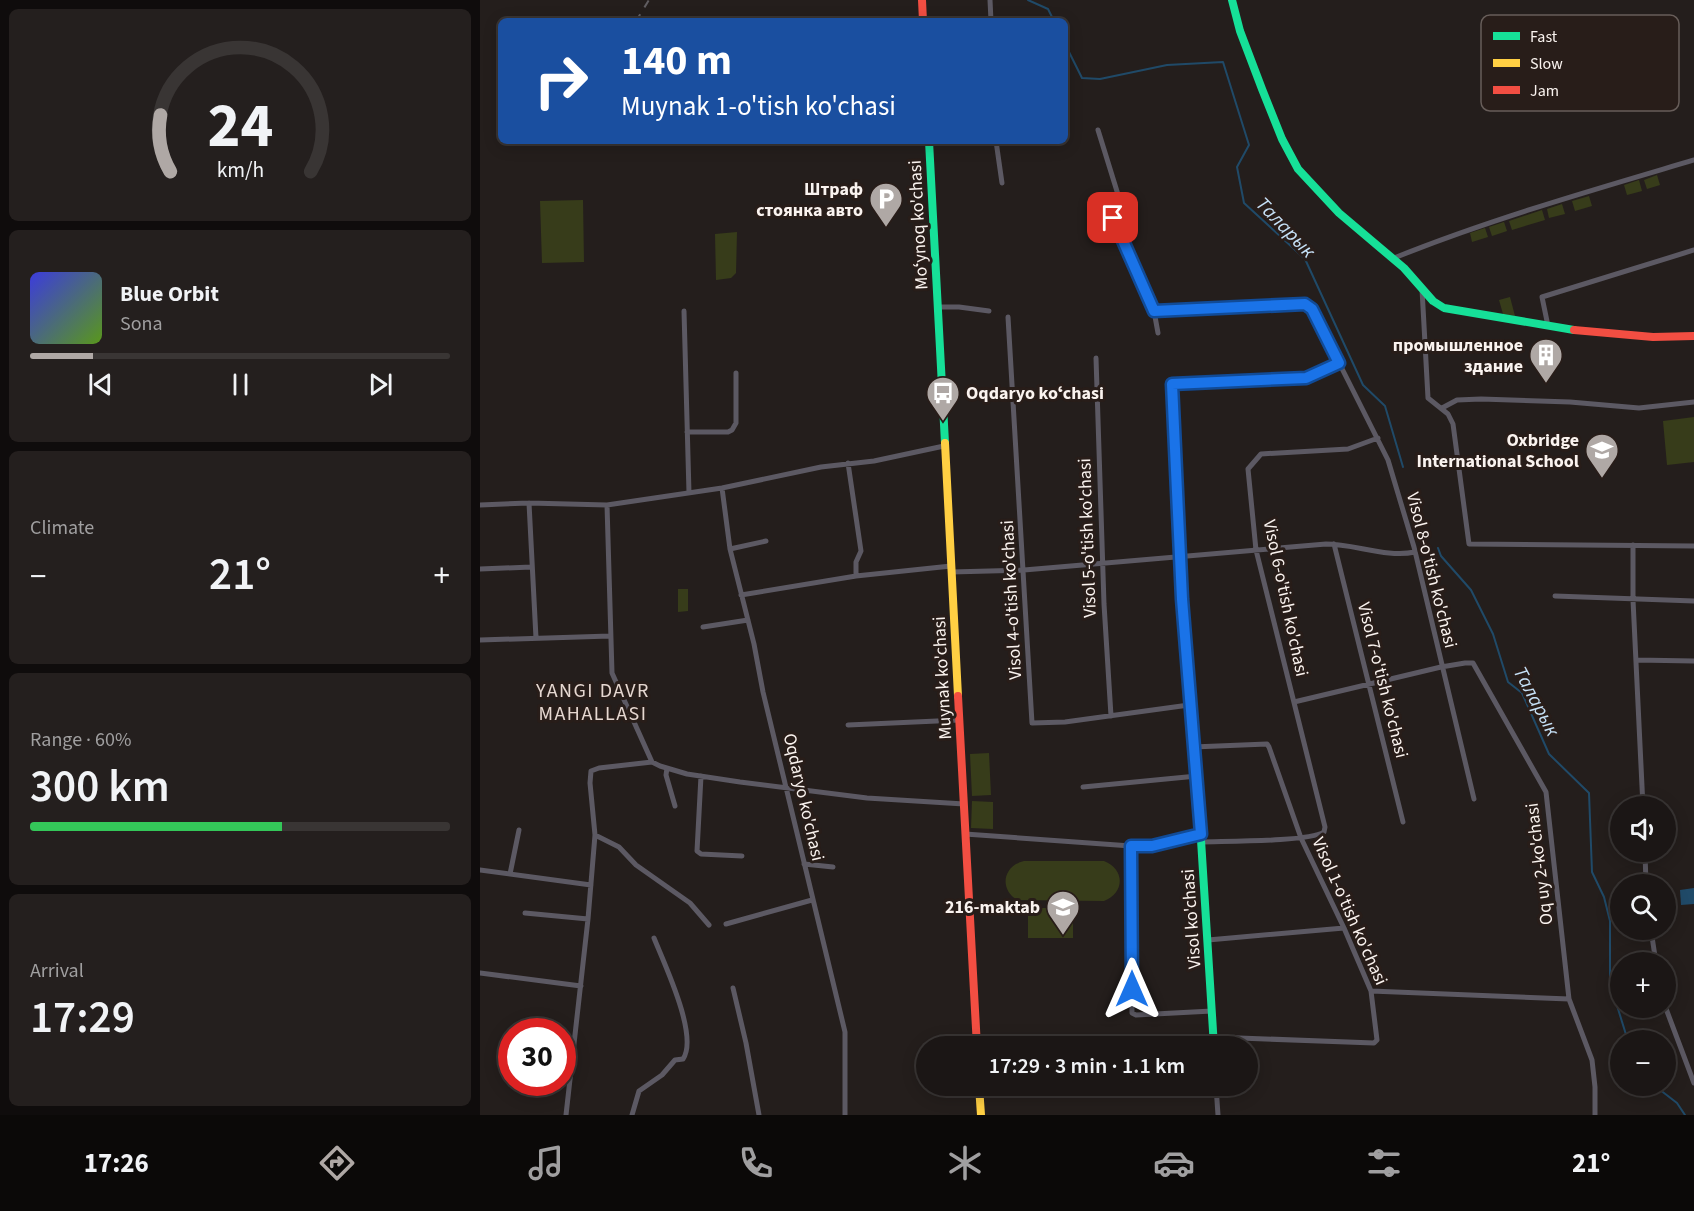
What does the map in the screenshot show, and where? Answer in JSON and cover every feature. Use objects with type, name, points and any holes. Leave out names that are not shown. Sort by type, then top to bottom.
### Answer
[{"type":"street","points":[[922,0],[923,18]]},
{"type":"street","points":[[990,0],[991,18]]},
{"type":"street","points":[[1232,0],[1240,31],[1292,160],[1339,213],[1394,258],[1433,301],[1449,309],[1548,326],[1629,336],[1694,336]]},
{"type":"street","points":[[1098,130],[1120,201],[1113,218],[1154,311],[1158,333]]},
{"type":"street","name":"Moʻynoq ko'chasi","points":[[928,144],[937,307]]},
{"type":"street","points":[[996,144],[1002,183]]},
{"type":"street","points":[[1394,258],[1431,243],[1522,213],[1694,160]]},
{"type":"street","points":[[1548,326],[1542,297],[1694,250]]},
{"type":"street","points":[[1422,289],[1428,398],[1442,408],[1453,424],[1469,544],[1694,546]]},
{"type":"street","name":"Visol 8-o'tish ko'chasi","points":[[1154,311],[1305,304],[1312,309],[1388,460],[1415,552],[1474,799]]},
{"type":"street","points":[[937,307],[989,311]]},
{"type":"street","name":"Muynak ko'chasi","points":[[937,307],[976,1036]]},
{"type":"street","points":[[684,311],[689,493]]},
{"type":"street","name":"Visol 4-o'tish ko'chasi","points":[[1008,317],[1032,723],[1065,722],[1189,705]]},
{"type":"street","name":"Visol 5-o'tish ko'chasi","points":[[1096,358],[1111,716]]},
{"type":"street","name":"Visol ko'chasi","points":[[1213,1036],[1197,777],[1189,705],[1179,556],[1172,384],[1306,378],[1339,363]]},
{"type":"street","points":[[687,432],[728,432],[732,430],[736,423],[735,373]]},
{"type":"street","points":[[1442,408],[1457,400],[1481,399],[1570,402],[1639,408],[1694,402]]},
{"type":"street","name":"Visol 6-o'tish ko'chasi","points":[[1301,838],[1319,835],[1324,832],[1325,827],[1256,550],[1248,469],[1259,455],[1348,449],[1378,438]]},
{"type":"street","points":[[480,505],[529,502],[607,505],[722,488],[944,446]]},
{"type":"street","points":[[848,463],[861,551],[856,562],[856,576]]},
{"type":"street","name":"Oqdaryo ko'chasi","points":[[722,488],[730,549],[844,1032],[845,1115]]},
{"type":"street","points":[[529,502],[536,638]]},
{"type":"street","points":[[607,505],[612,673],[652,762]]},
{"type":"street","points":[[730,549],[766,541]]},
{"type":"street","points":[[741,596],[856,576],[951,569],[1024,570],[1334,544],[1401,555],[1415,552]]},
{"type":"street","name":"Visol 7-o'tish ko'chasi","points":[[1334,544],[1403,822]]},
{"type":"street","points":[[1633,545],[1642,796]]},
{"type":"street","points":[[480,569],[531,567]]},
{"type":"street","points":[[1555,596],[1694,601]]},
{"type":"street","points":[[702,627],[748,620]]},
{"type":"street","points":[[480,640],[610,636]]},
{"type":"street","points":[[1636,660],[1694,661]]},
{"type":"street","name":"Oq uy 2-ko'chasi","points":[[1294,702],[1441,667],[1473,663],[1545,792],[1569,999],[1592,1060],[1595,1115]]},
{"type":"street","points":[[848,725],[959,720]]},
{"type":"street","name":"Visol 1-o'tish ko'chasi","points":[[1193,747],[1268,745],[1301,838],[1371,991],[1377,1040],[1374,1043],[1258,1039]]},
{"type":"street","points":[[566,1115],[595,835],[591,771],[598,768],[652,762],[701,776],[867,798],[964,804]]},
{"type":"street","points":[[667,768],[666,776],[675,806]]},
{"type":"street","points":[[701,776],[697,851],[701,854],[742,856]]},
{"type":"street","points":[[1083,787],[1197,777]]},
{"type":"street","points":[[510,874],[519,830]]},
{"type":"street","points":[[965,834],[1131,846],[1152,846],[1201,838],[1301,838]]},
{"type":"street","points":[[595,835],[619,847],[636,865],[690,903],[709,925]]},
{"type":"street","points":[[1131,846],[1132,1013],[1136,1015],[1212,1011]]},
{"type":"street","points":[[804,864],[833,867]]},
{"type":"street","points":[[480,870],[591,885]]},
{"type":"street","points":[[726,924],[812,900]]},
{"type":"street","points":[[525,913],[588,919]]},
{"type":"street","points":[[1208,940],[1344,928]]},
{"type":"street","points":[[632,1115],[636,1096],[642,1087],[662,1075],[675,1060],[683,1059],[685,1056],[687,1032],[681,1006],[654,938]]},
{"type":"street","points":[[480,973],[581,986]]},
{"type":"street","points":[[733,988],[759,1115]]},
{"type":"street","points":[[1371,991],[1569,999]]},
{"type":"street","points":[[1670,1018],[1694,1083]]},
{"type":"street","points":[[980,1096],[981,1115]]},
{"type":"street","points":[[1217,1096],[1218,1115]]},
{"type":"green space","points":[[1657,175],[1660,185],[1647,189],[1644,180]]},
{"type":"green space","points":[[1639,180],[1642,191],[1627,195],[1624,185]]},
{"type":"green space","points":[[1589,196],[1592,206],[1575,211],[1572,201]]},
{"type":"green space","points":[[583,200],[584,262],[542,263],[540,201]]},
{"type":"green space","points":[[1562,204],[1565,214],[1549,218],[1547,209]]},
{"type":"green space","points":[[1542,210],[1545,220],[1512,230],[1509,221]]},
{"type":"green space","points":[[1504,222],[1507,231],[1492,236],[1489,227]]},
{"type":"green space","points":[[1485,228],[1488,237],[1472,242],[1470,233]]},
{"type":"green space","points":[[737,232],[736,273],[731,278],[716,280],[715,234]]},
{"type":"green space","points":[[1510,297],[1515,316],[1503,314],[1499,300]]},
{"type":"green space","points":[[1694,417],[1694,462],[1667,465],[1663,421]]},
{"type":"green space","points":[[678,589],[688,589],[688,611],[678,612]]},
{"type":"green space","points":[[989,753],[991,795],[972,796],[970,754]]},
{"type":"green space","points":[[972,801],[993,802],[993,829],[971,828]]},
{"type":"green space","points":[[1024,861],[1104,861],[1111,865],[1119,875],[1119,887],[1111,897],[1104,901],[1017,900],[1008,890],[1006,878],[1012,868]]},
{"type":"green space","points":[[1028,908],[1073,908],[1073,938],[1028,938]]},
{"type":"water","points":[[1694,888],[1694,904],[1681,905],[1680,890]]},
{"type":"waterway","name":"Таларык","points":[[1028,0],[1048,9],[1052,18]]},
{"type":"waterway","name":"Таларык","points":[[1068,50],[1082,78],[1100,79],[1167,65],[1223,62],[1249,145],[1237,167],[1244,203],[1305,259],[1363,385],[1385,406],[1403,467]]},
{"type":"waterway","name":"Таларык","points":[[1438,548],[1441,556],[1471,590],[1493,634],[1508,682],[1522,693],[1549,754],[1589,793],[1592,872],[1604,897],[1610,921],[1610,983],[1625,1030]]},
{"type":"waterway","name":"Таларык","points":[[1668,1096],[1677,1103],[1685,1115]]},
{"type":"railway","points":[[638,18],[649,0]]},
{"type":"traffic: fast","points":[[1232,0],[1240,31],[1282,139],[1298,169],[1339,213],[1404,268],[1433,301],[1444,308],[1574,330]]},
{"type":"traffic: fast","points":[[929,144],[945,443]]},
{"type":"traffic: fast","points":[[1188,683],[1197,776],[1213,1036]]},
{"type":"traffic: slow","points":[[1188,683],[1179,556],[1172,384],[1215,382]]},
{"type":"traffic: slow","points":[[945,443],[958,696]]},
{"type":"traffic: slow","points":[[980,1096],[981,1115]]},
{"type":"traffic: jam","points":[[922,0],[923,18]]},
{"type":"traffic: jam","points":[[1574,330],[1653,337],[1694,336]]},
{"type":"traffic: jam","points":[[1215,382],[1306,378],[1339,363]]},
{"type":"traffic: jam","points":[[958,696],[976,1036]]},
{"type":"place","name":"Штраф стоянка авто","points":[[886,228]]},
{"type":"place","name":"промышленное здание","points":[[1546,384]]},
{"type":"place","name":"Oqdaryo koʻchasi","points":[[943,422]]},
{"type":"place","name":"Oxbridge International School","points":[[1602,479]]},
{"type":"place","name":"216-maktab","points":[[1063,936]]},
{"type":"district","name":"YANGI DAVR MAHALLASI","points":[[593,702]]},
{"type":"route","points":[[1113,218],[1154,311],[1305,304],[1311,307],[1339,363],[1310,378],[1172,384],[1179,556],[1201,834],[1152,846],[1131,846],[1132,989]]}]
